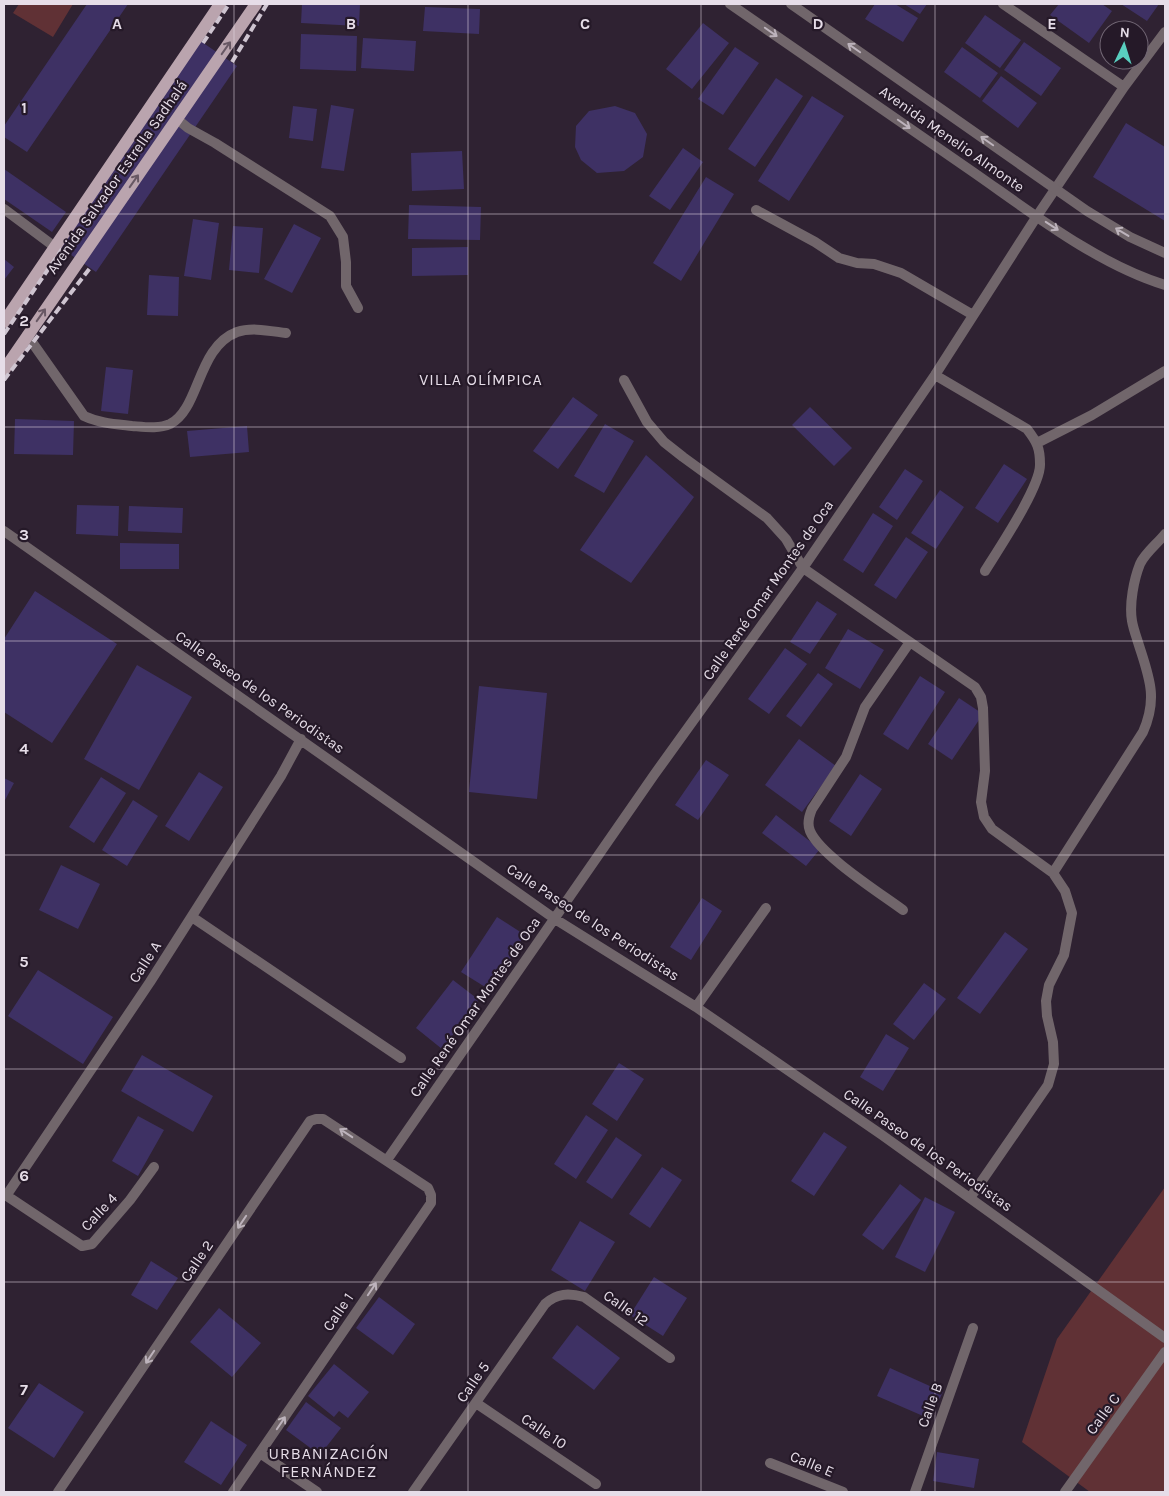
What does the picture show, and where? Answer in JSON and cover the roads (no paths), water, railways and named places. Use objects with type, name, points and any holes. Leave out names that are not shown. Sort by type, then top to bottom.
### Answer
[{"type":"main road","name":"Avenida Salvador Estrella Sadhalá","points":[[4,322],[220,4]]},
{"type":"main road","name":"Avenida Salvador Estrella Sadhalá","points":[[4,370],[256,4]]},
{"type":"street","name":"Avenida Menelio Almonte","points":[[730,4],[1037,216],[1102,258],[1147,280],[1165,286]]},
{"type":"street","name":"Avenida Menelio Almonte","points":[[791,4],[1055,189],[1130,237],[1165,253]]},
{"type":"street","points":[[1003,4],[1124,87]]},
{"type":"street","name":"Calle René Omar Montes de Oca","points":[[387,1160],[654,775],[803,568],[935,375],[1055,189],[1124,87],[1165,32]]},
{"type":"street","points":[[177,119],[188,128],[330,216],[343,237],[346,286],[358,308]]},
{"type":"street","points":[[4,209],[55,247]]},
{"type":"street","points":[[756,210],[815,242],[839,258],[857,263],[874,264],[901,273],[973,315]]},
{"type":"street","points":[[27,335],[84,416],[95,421],[146,428],[170,424],[181,416],[210,354],[236,332],[257,329],[286,333]]},
{"type":"street","points":[[1038,443],[1092,415],[1165,372]]},
{"type":"street","points":[[935,375],[1027,430],[1038,443],[1040,466],[1033,490],[985,571]]},
{"type":"street","points":[[624,380],[647,422],[664,442],[767,518],[786,539],[803,568],[975,687],[981,697],[983,708],[985,771],[981,802],[984,817],[992,829],[1053,873],[1065,891],[1072,913],[1064,954],[1049,985],[1046,1000],[1047,1016],[1053,1042],[1054,1064],[1052,1075],[1048,1086],[970,1198]]},
{"type":"street","name":"Calle Paseo de los Periodistas","points":[[4,531],[555,919],[696,1007],[970,1198],[1165,1338]]},
{"type":"street","points":[[1053,873],[1149,720],[1152,708],[1152,694],[1150,680],[1131,620],[1133,588],[1141,562],[1165,534]]},
{"type":"street","points":[[902,910],[828,854],[816,842],[809,830],[809,817],[846,757],[865,707],[910,642]]},
{"type":"street","name":"Calle A","points":[[5,1195],[150,982],[281,776],[301,739]]},
{"type":"street","points":[[696,1007],[766,908]]},
{"type":"street","points":[[192,917],[401,1058]]},
{"type":"street","name":"Calle 2","points":[[58,1492],[310,1122],[316,1119],[323,1119],[387,1160]]},
{"type":"street","name":"Calle 1","points":[[233,1492],[430,1203],[431,1195],[428,1188],[387,1160]]},
{"type":"street","name":"Calle 4","points":[[5,1195],[82,1246],[92,1244],[130,1200],[154,1167]]},
{"type":"street","name":"Calle 12","points":[[561,1295],[584,1296],[670,1358]]},
{"type":"street","name":"Calle 5","points":[[413,1492],[545,1304],[561,1295]]},
{"type":"street","name":"Calle B","points":[[915,1492],[974,1328]]},
{"type":"street","name":"Calle C","points":[[1065,1492],[1165,1352]]},
{"type":"street","name":"Calle 10","points":[[476,1403],[596,1484]]},
{"type":"street","points":[[260,1453],[317,1492]]},
{"type":"street","name":"Calle E","points":[[770,1463],[843,1492]]},
{"type":"railway","points":[[203,43],[229,4]]},
{"type":"railway","points":[[232,62],[267,4]]},
{"type":"railway","points":[[4,334],[62,249]]},
{"type":"railway","points":[[4,380],[90,268]]},
{"type":"district","name":"VILLA OLÍMPICA","points":[[481,379]]},
{"type":"district","name":"URBANIZACIÓN FERNÁNDEZ","points":[[329,1462]]}]
